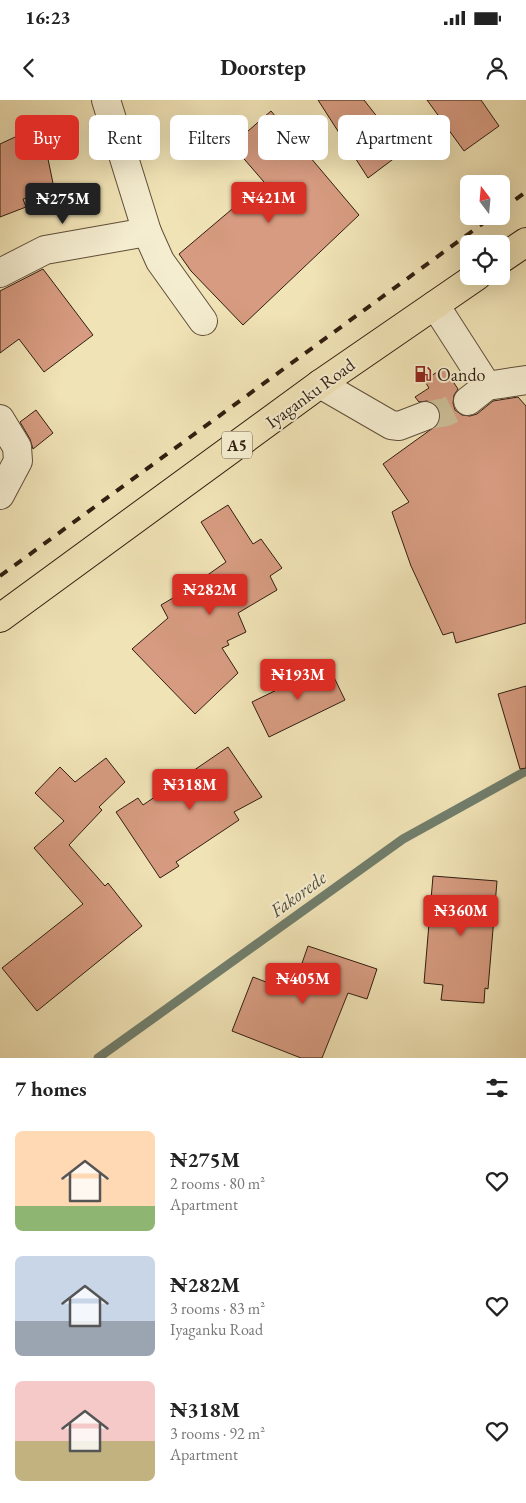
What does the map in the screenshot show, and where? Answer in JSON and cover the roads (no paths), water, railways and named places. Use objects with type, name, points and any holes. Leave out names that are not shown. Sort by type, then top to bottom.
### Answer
[{"type":"highway","points":[[510,253],[526,242]]},
{"type":"highway","name":"Iyaganku Road","points":[[0,618],[320,384],[464,285]]},
{"type":"street","points":[[106,100],[147,232],[160,261],[204,321]]},
{"type":"street","points":[[0,273],[45,250],[147,232]]},
{"type":"street","points":[[435,305],[478,393],[526,380]]},
{"type":"street","points":[[320,384],[390,425],[400,426],[426,416]]},
{"type":"street","points":[[0,420],[17,447],[18,461],[0,495]]},
{"type":"waterway","name":"Fakorede","points":[[98,1058],[403,839],[526,771]]},
{"type":"tunnel","points":[[425,416],[446,412],[468,401]]},
{"type":"railway","points":[[510,204],[526,192]]},
{"type":"railway","points":[[0,576],[481,225]]},
{"type":"place","name":"Oando","points":[[423,374]]}]
